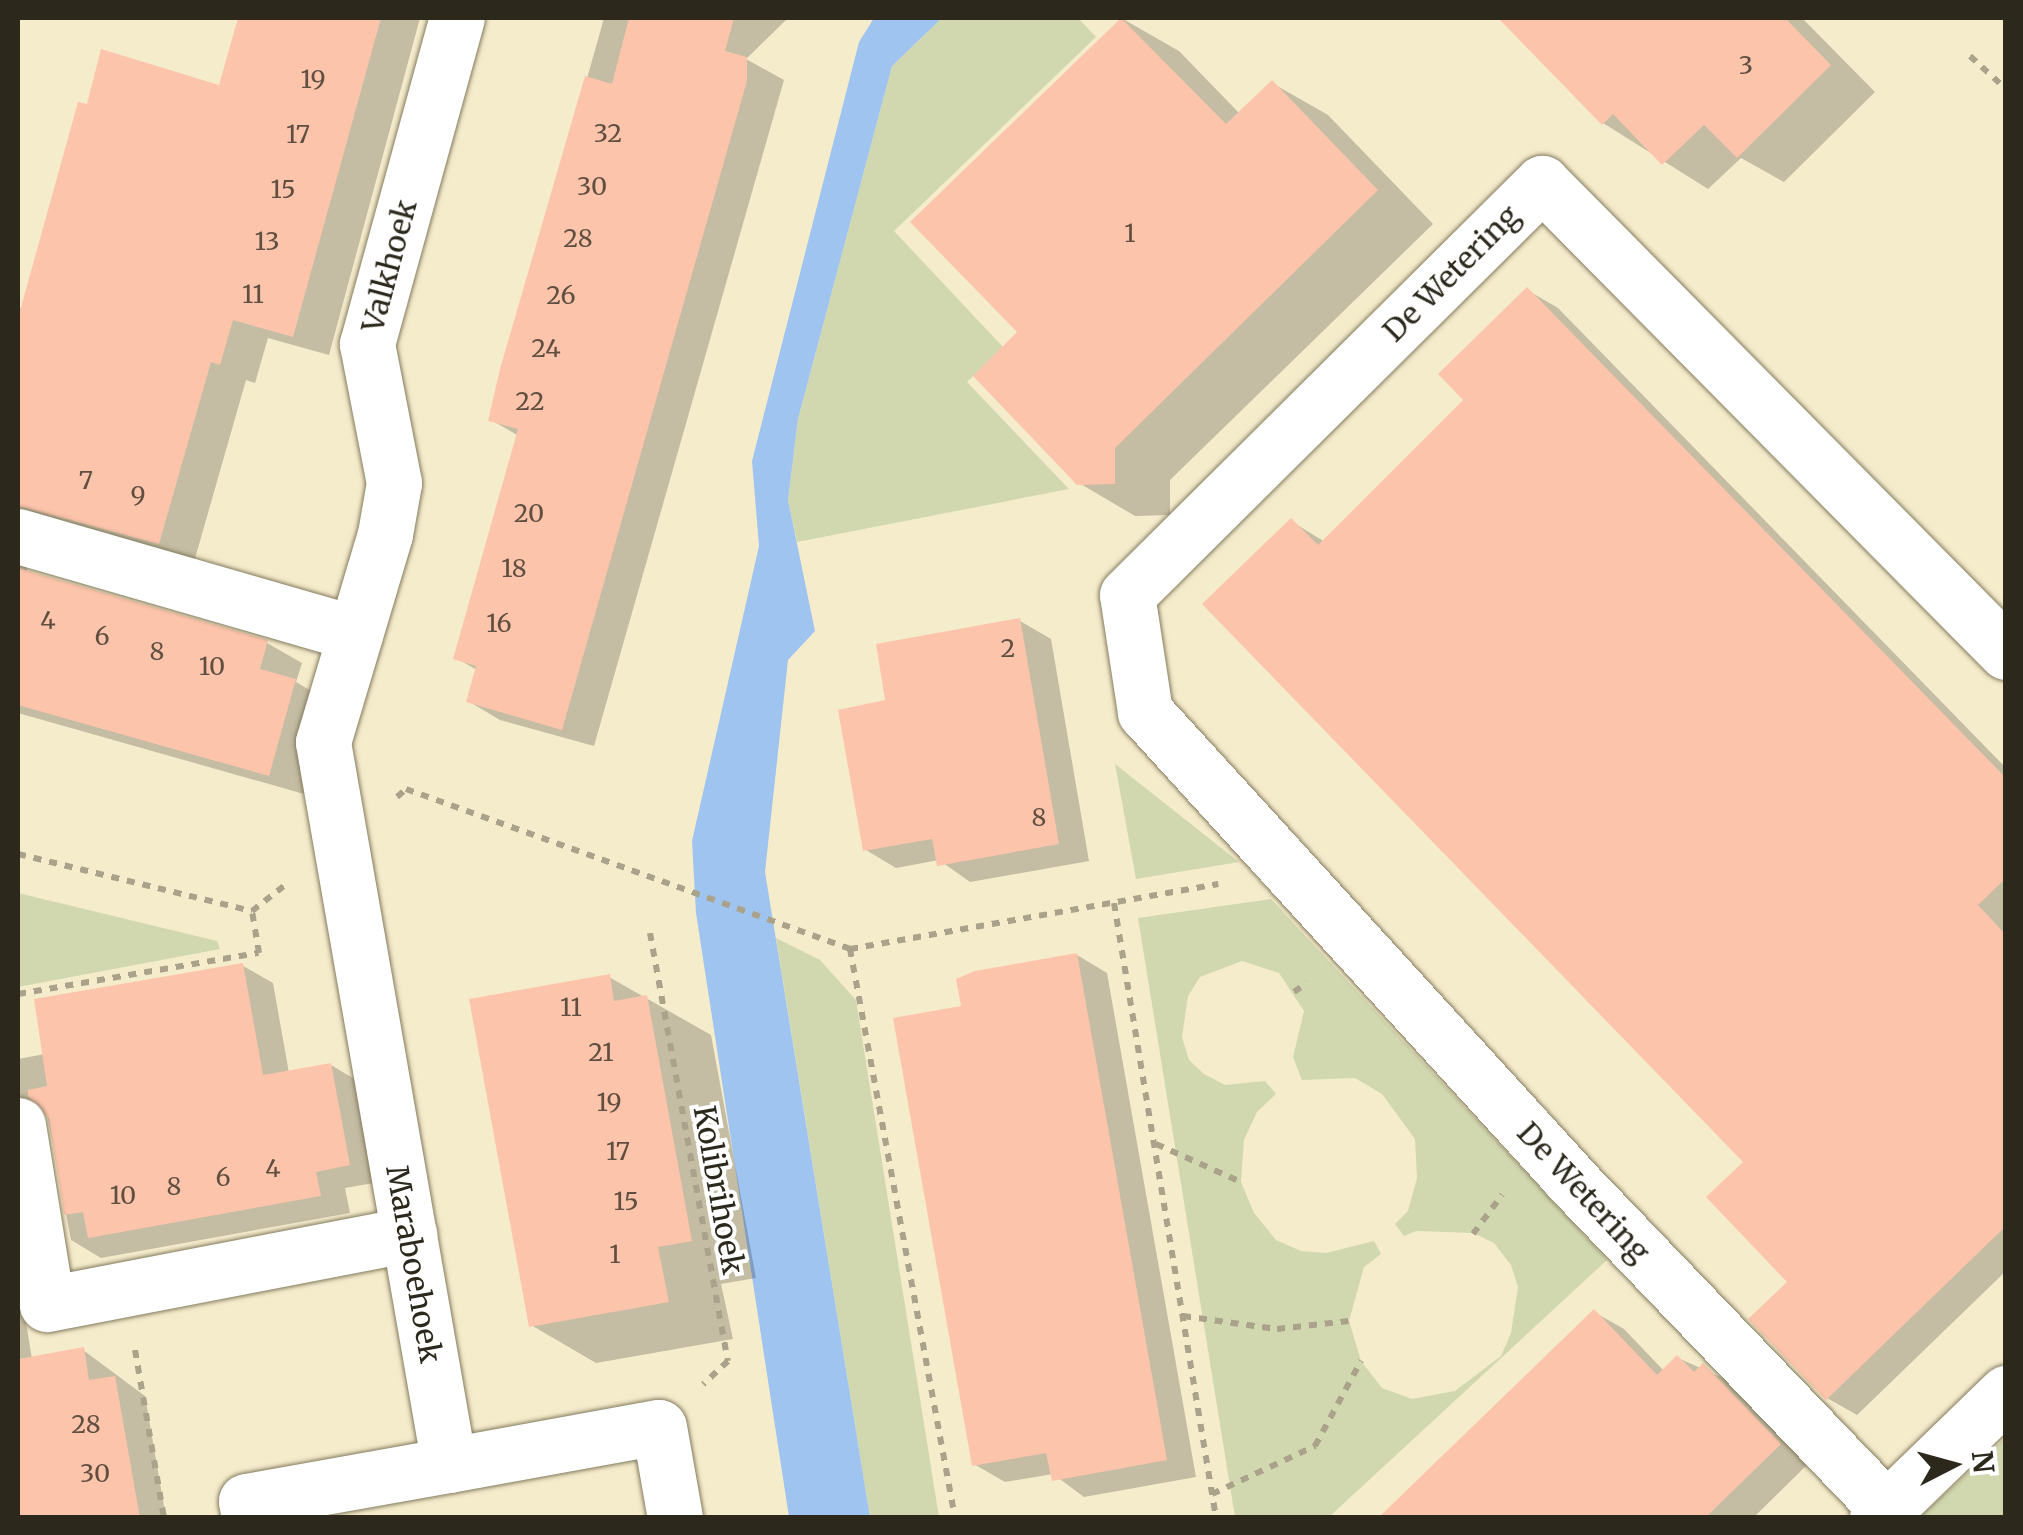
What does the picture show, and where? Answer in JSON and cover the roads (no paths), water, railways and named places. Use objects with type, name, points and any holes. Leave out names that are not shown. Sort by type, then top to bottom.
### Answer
[{"type":"street","name":"Valkhoek","points":[[338,843],[323,742],[394,482],[368,344],[457,18]]},
{"type":"street","name":"De Wetering","points":[[1882,1513],[1285,872],[1145,712],[1127,595],[1542,183],[2006,652]]},
{"type":"street","points":[[18,536],[355,633]]},
{"type":"street","name":"Maraboehoek","points":[[338,843],[449,1465]]},
{"type":"street","points":[[18,1125],[46,1304],[409,1234]]},
{"type":"street","points":[[1882,1513],[2006,1393]]},
{"type":"street","points":[[249,1518],[246,1501],[659,1427],[675,1518]]},
{"type":"water","points":[[874,18],[942,18],[892,66],[798,419],[788,500],[815,631],[788,660],[765,872],[870,1517],[789,1517],[696,913],[692,841],[759,546],[752,461],[859,42]]}]
